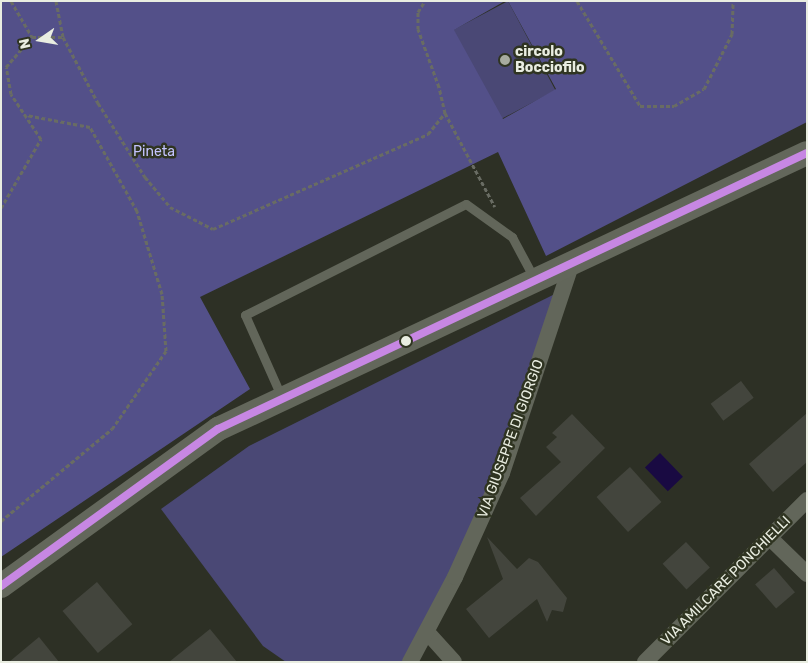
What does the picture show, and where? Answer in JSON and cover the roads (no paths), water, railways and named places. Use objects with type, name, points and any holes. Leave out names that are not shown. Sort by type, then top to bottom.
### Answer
[{"type":"street","points":[[1,586],[218,429],[807,153]]},
{"type":"street","name":"VIA GIUSEPPE DI GIORGIO","points":[[410,662],[427,632],[502,473],[572,263]]},
{"type":"street","name":"VIA AMILCARE PONCHIELLI","points":[[645,662],[807,500]]},
{"type":"street","points":[[769,537],[807,574]]},
{"type":"street","points":[[427,632],[454,662]]},
{"type":"lane","points":[[282,399],[244,315],[466,204],[512,237],[535,280]]},
{"type":"place","name":"circolo Bocciofilo","points":[[505,60]]},
{"type":"park label","name":"Pineta","points":[[154,152]]}]
